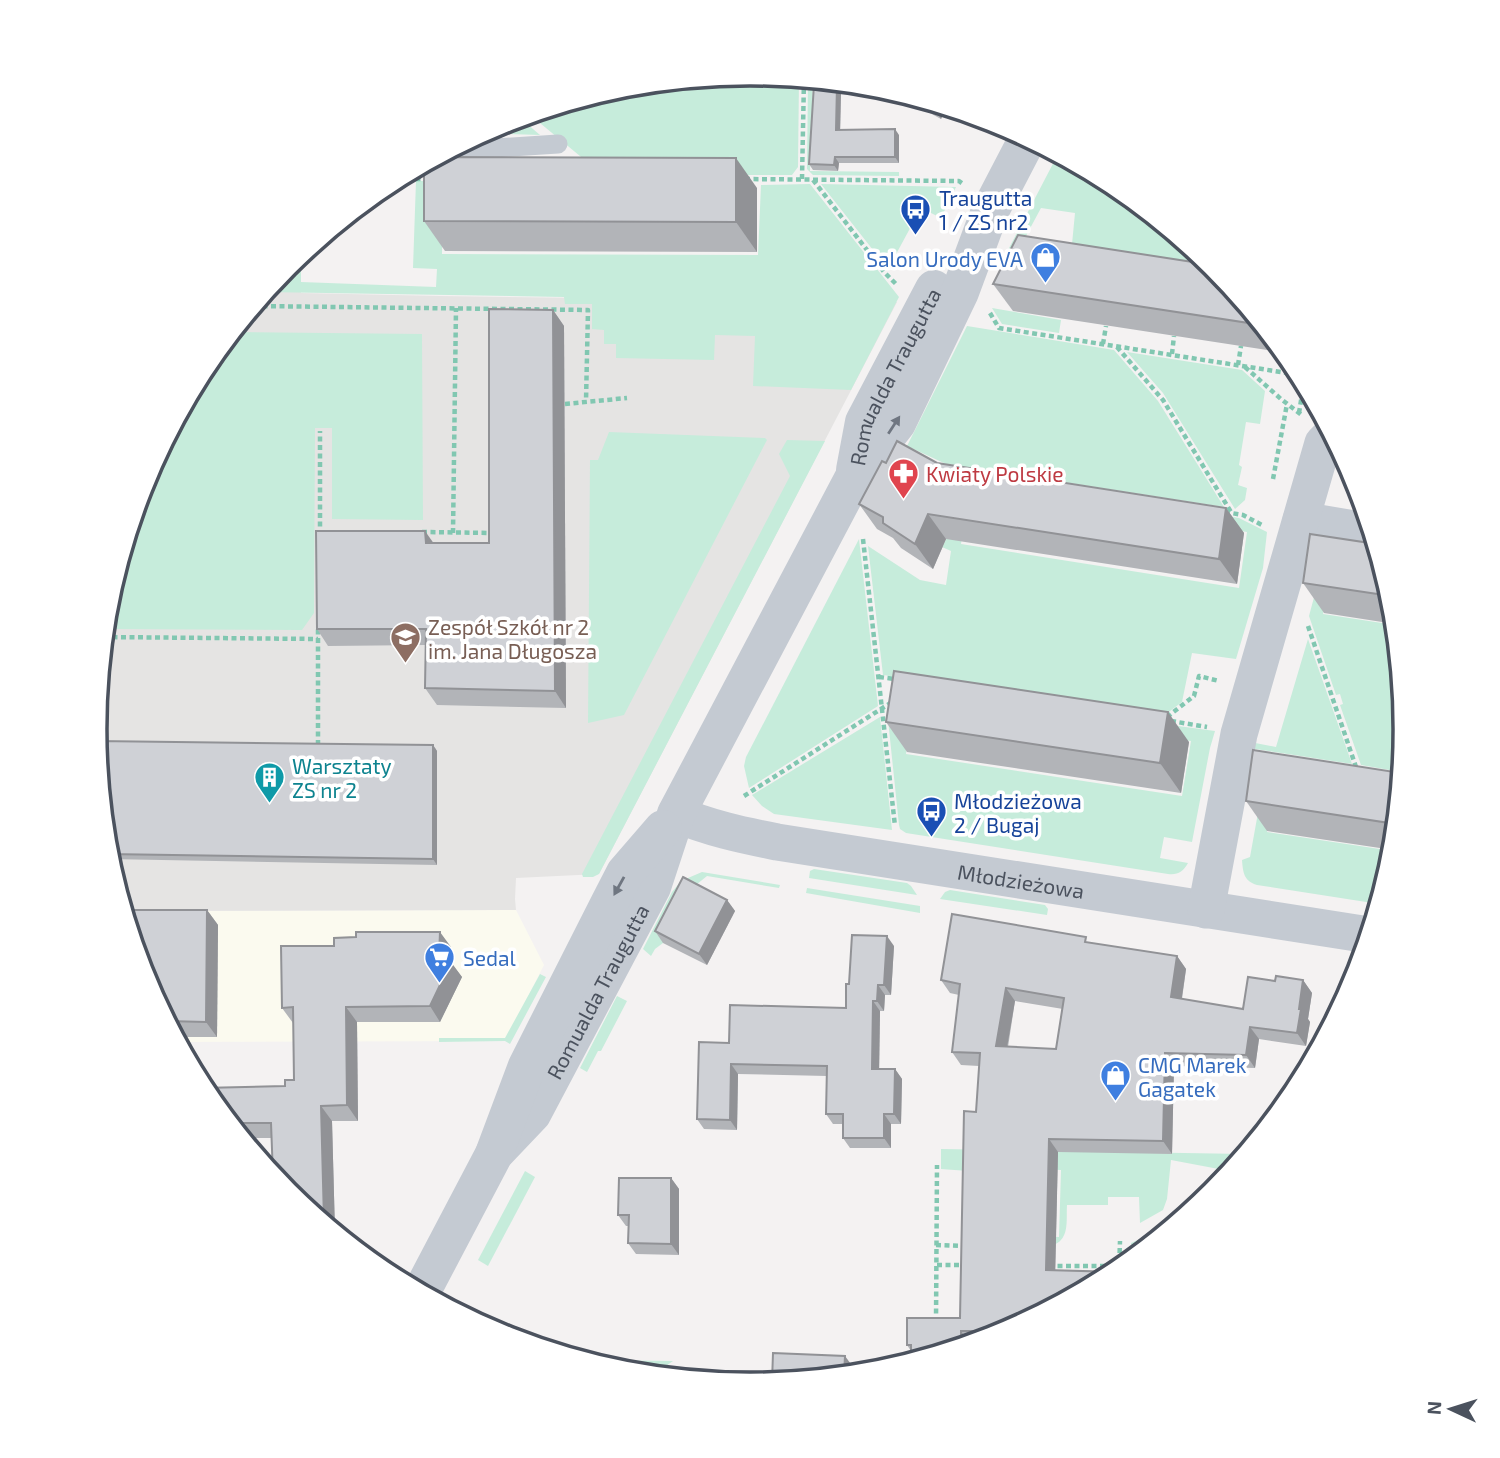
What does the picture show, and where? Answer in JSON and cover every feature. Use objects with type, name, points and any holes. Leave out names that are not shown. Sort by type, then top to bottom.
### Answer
[{"type":"street","name":"Romualda Traugutta","points":[[426,1284],[494,1154],[532,1114],[652,887],[676,814],[853,479],[897,423],[960,292],[990,211],[1023,147]]},
{"type":"street","points":[[1206,910],[1239,734],[1325,441]]},
{"type":"street","points":[[1301,520],[1361,530]]},
{"type":"street","name":"Młodzieżowa","points":[[676,814],[731,833],[777,842],[1360,934]]},
{"type":"lane","points":[[473,149],[558,144]]},
{"type":"path","points":[[802,179],[804,88]]},
{"type":"path","points":[[417,179],[435,179]]},
{"type":"path","points":[[733,179],[959,181],[964,184]]},
{"type":"path","points":[[813,180],[884,272],[907,291]]},
{"type":"path","points":[[985,305],[999,328],[1285,373]]},
{"type":"path","points":[[265,306],[588,310],[586,401]]},
{"type":"path","points":[[453,533],[456,308]]},
{"type":"path","points":[[1103,344],[1106,326]]},
{"type":"path","points":[[1171,354],[1174,336]]},
{"type":"path","points":[[1116,346],[1163,400],[1232,513]]},
{"type":"path","points":[[1241,346],[1241,365],[1317,426]]},
{"type":"path","points":[[565,404],[627,398]]},
{"type":"path","points":[[1299,413],[1301,398]]},
{"type":"path","points":[[1272,485],[1287,404]]},
{"type":"path","points":[[320,431],[320,545]]},
{"type":"path","points":[[1222,511],[1243,515],[1264,526]]},
{"type":"path","points":[[413,532],[495,533]]},
{"type":"path","points":[[863,534],[897,838]]},
{"type":"path","points":[[1275,611],[1306,619],[1357,770]]},
{"type":"path","points":[[318,626],[318,745]]},
{"type":"path","points":[[113,637],[318,639]]},
{"type":"path","points":[[1222,682],[1199,676],[1194,696],[1164,720],[1239,734]]},
{"type":"path","points":[[879,677],[901,680]]},
{"type":"path","points":[[744,796],[903,696]]},
{"type":"path","points":[[1346,768],[1369,772]]},
{"type":"path","points":[[936,1330],[937,1166]]},
{"type":"path","points":[[1120,1241],[1121,1254]]},
{"type":"path","points":[[936,1245],[974,1246]]},
{"type":"path","points":[[937,1265],[976,1265]]},
{"type":"path","points":[[1041,1266],[1103,1267]]},
{"type":"shaded area","name":"Zespół Szkół nr 2 im. Jana Długosza","points":[[301,268],[301,293],[897,302],[599,874],[516,878],[516,910],[134,911],[119,854],[108,771],[108,687],[112,645],[119,604],[141,522],[173,444],[193,407],[240,337]]},
{"type":"shaded area","points":[[516,910],[544,965],[505,1041],[188,1042],[156,975],[134,911]]},
{"type":"green space","points":[[708,87],[799,88],[798,167],[792,175],[603,175],[538,122],[625,98],[666,91]]},
{"type":"green space","points":[[808,89],[813,89],[810,171],[899,172],[899,176],[813,175],[807,169]]},
{"type":"green space","points":[[529,125],[540,135],[507,134]]},
{"type":"green space","points":[[1054,162],[1142,219],[1196,266],[1070,265],[1075,213],[1041,208],[1019,249],[1011,252],[1008,250]]},
{"type":"green space","points":[[416,181],[443,181],[442,254],[758,255],[761,185],[810,184],[899,297],[851,390],[753,386],[755,336],[715,335],[714,360],[616,358],[616,344],[604,344],[604,330],[592,329],[592,304],[565,304],[564,297],[278,292],[301,268],[301,282],[436,287],[437,269],[413,268]]},
{"type":"green space","points":[[821,184],[956,187],[941,218],[921,208],[888,269]]},
{"type":"green space","points":[[992,308],[1061,320],[1059,333],[1002,324]]},
{"type":"green space","points":[[967,326],[1114,350],[1158,401],[1224,507],[946,464],[907,446]]},
{"type":"green space","points":[[244,332],[422,334],[423,520],[332,519],[332,428],[315,428],[314,613],[302,630],[115,629],[129,563],[156,483],[193,407]]},
{"type":"green space","points":[[1127,352],[1242,370],[1265,391],[1260,424],[1246,422],[1238,485],[1247,488],[1245,500],[1235,509],[1163,393]]},
{"type":"green space","points":[[609,432],[767,440],[624,715],[588,723],[590,460],[598,460]]},
{"type":"green space","points":[[787,440],[825,441],[599,874],[583,877],[582,874],[790,476],[779,454]]},
{"type":"green space","points":[[969,489],[961,544],[1239,588],[1247,532],[1218,527],[1222,515],[1239,518],[1267,532],[1263,568],[1236,659],[1192,653],[1182,702],[1166,714],[883,675],[868,546],[920,580],[946,585],[951,551],[942,547]]},
{"type":"green space","points":[[859,539],[878,706],[749,788],[744,766],[746,757]]},
{"type":"green space","points":[[1324,560],[1330,563],[1323,614],[1384,623],[1392,687],[1392,770],[1361,765],[1340,705],[1343,704],[1340,694],[1336,695],[1309,616]]},
{"type":"green space","points":[[1308,639],[1352,764],[1249,748],[1250,742],[1276,747]]},
{"type":"green space","points":[[922,688],[914,701],[906,754],[1182,796],[1191,741],[1162,737],[1163,724],[1215,731],[1192,842],[1164,837],[1160,858],[1188,863],[1182,871],[1168,874],[906,833],[899,825],[887,710]]},
{"type":"green space","points":[[880,717],[892,830],[774,814],[752,795]]},
{"type":"green space","points":[[1267,763],[1274,779],[1267,832],[1382,849],[1369,902],[1257,885],[1247,879],[1244,873],[1242,860],[1250,857]]},
{"type":"green space","points":[[814,869],[907,883],[917,895],[809,878],[810,871]]},
{"type":"green space","points":[[702,872],[780,885],[779,888],[707,876],[691,889],[663,943],[651,956],[643,949],[672,892],[681,881]]},
{"type":"green space","points":[[807,888],[920,906],[920,913],[806,893]]},
{"type":"green space","points":[[950,890],[1045,905],[1048,909],[1047,915],[940,899]]},
{"type":"green space","points":[[540,974],[546,977],[510,1044],[505,1041],[439,1042],[439,1038],[505,1038]]},
{"type":"green space","points":[[617,996],[627,1001],[587,1072],[580,1068]]},
{"type":"green space","points":[[941,1149],[1233,1154],[1219,1169],[1171,1160],[1167,1199],[1163,1210],[1140,1223],[1139,1197],[1108,1197],[1108,1205],[1067,1205],[1065,1233],[1054,1245],[1031,1236],[1059,1237],[1061,1170],[941,1169]]},
{"type":"green space","points":[[525,1171],[535,1177],[488,1266],[478,1260]]},
{"type":"green space","points":[[628,1360],[673,1361],[665,1367]]},
{"type":"building","points":[[814,89],[837,91],[836,130],[895,129],[895,157],[835,157],[834,165],[809,164]]},
{"type":"building","points":[[456,157],[736,158],[736,222],[424,221],[424,175]]},
{"type":"building","points":[[1018,235],[1192,262],[1249,323],[993,284]]},
{"type":"building","points":[[489,309],[553,310],[555,691],[425,688],[426,629],[317,629],[316,531],[425,531],[426,543],[489,543]]},
{"type":"building","points":[[897,441],[937,463],[1226,508],[1219,559],[928,514],[915,544],[883,523],[883,517],[859,504],[882,461],[886,463]]},
{"type":"building","points":[[1310,534],[1365,542],[1379,594],[1303,583]]},
{"type":"building","points":[[894,671],[1168,712],[1160,763],[886,722]]},
{"type":"building","name":"Warsztaty ZS nr 2","points":[[107,741],[433,745],[433,859],[119,854],[112,813]]},
{"type":"building","points":[[1253,750],[1392,772],[1386,823],[1246,801]]},
{"type":"building","points":[[683,877],[727,900],[699,954],[655,931]]},
{"type":"building","points":[[133,910],[207,910],[206,1022],[177,1021],[156,975]]},
{"type":"building","points":[[952,914],[1086,937],[1085,942],[1177,956],[1171,997],[1243,1009],[1248,977],[1275,981],[1276,976],[1303,980],[1297,1033],[1250,1027],[1246,1055],[1165,1053],[1163,1141],[1049,1139],[1046,1270],[1095,1271],[1035,1306],[996,1323],[975,1331],[961,1331],[961,1336],[911,1351],[911,1345],[907,1345],[907,1318],[960,1318],[964,1111],[976,1112],[980,1053],[952,1052],[960,984],[941,980]],"holes":[[[1006,988],[1064,998],[1056,1049],[996,1046]]]},
{"type":"building","points":[[356,932],[440,932],[439,957],[451,962],[430,1006],[346,1007],[347,1105],[321,1106],[324,1211],[272,1160],[271,1123],[242,1123],[216,1088],[285,1086],[285,1080],[294,1080],[293,1007],[282,1008],[281,946],[334,946],[334,938],[356,937]]},
{"type":"building","points":[[852,935],[887,936],[884,985],[878,985],[877,1001],[873,1001],[872,1069],[895,1069],[894,1114],[884,1114],[884,1138],[843,1138],[843,1114],[826,1114],[827,1066],[731,1064],[730,1120],[697,1119],[699,1042],[729,1043],[730,1005],[846,1008]]},
{"type":"building","points":[[619,1178],[671,1178],[671,1244],[628,1243],[629,1215],[618,1215]]},
{"type":"building","points":[[773,1353],[845,1356],[845,1365],[772,1371]]},
{"type":"place","name":"Traugutta 1 / ZS nr2","points":[[916,236]]},
{"type":"place","name":"Salon Urody EVA","points":[[1046,285]]},
{"type":"place","name":"Kwiaty Polskie","points":[[903,500]]},
{"type":"place","name":"Zespół Szkół nr 2 im. Jana Długosza","points":[[405,665]]},
{"type":"place","name":"Warsztaty ZS nr 2","points":[[269,804]]},
{"type":"place","name":"Młodzieżowa 2 / Bugaj","points":[[931,839]]},
{"type":"place","name":"Sedal","points":[[440,984]]},
{"type":"place","name":"CMG Marek Gagatek","points":[[1115,1103]]}]
